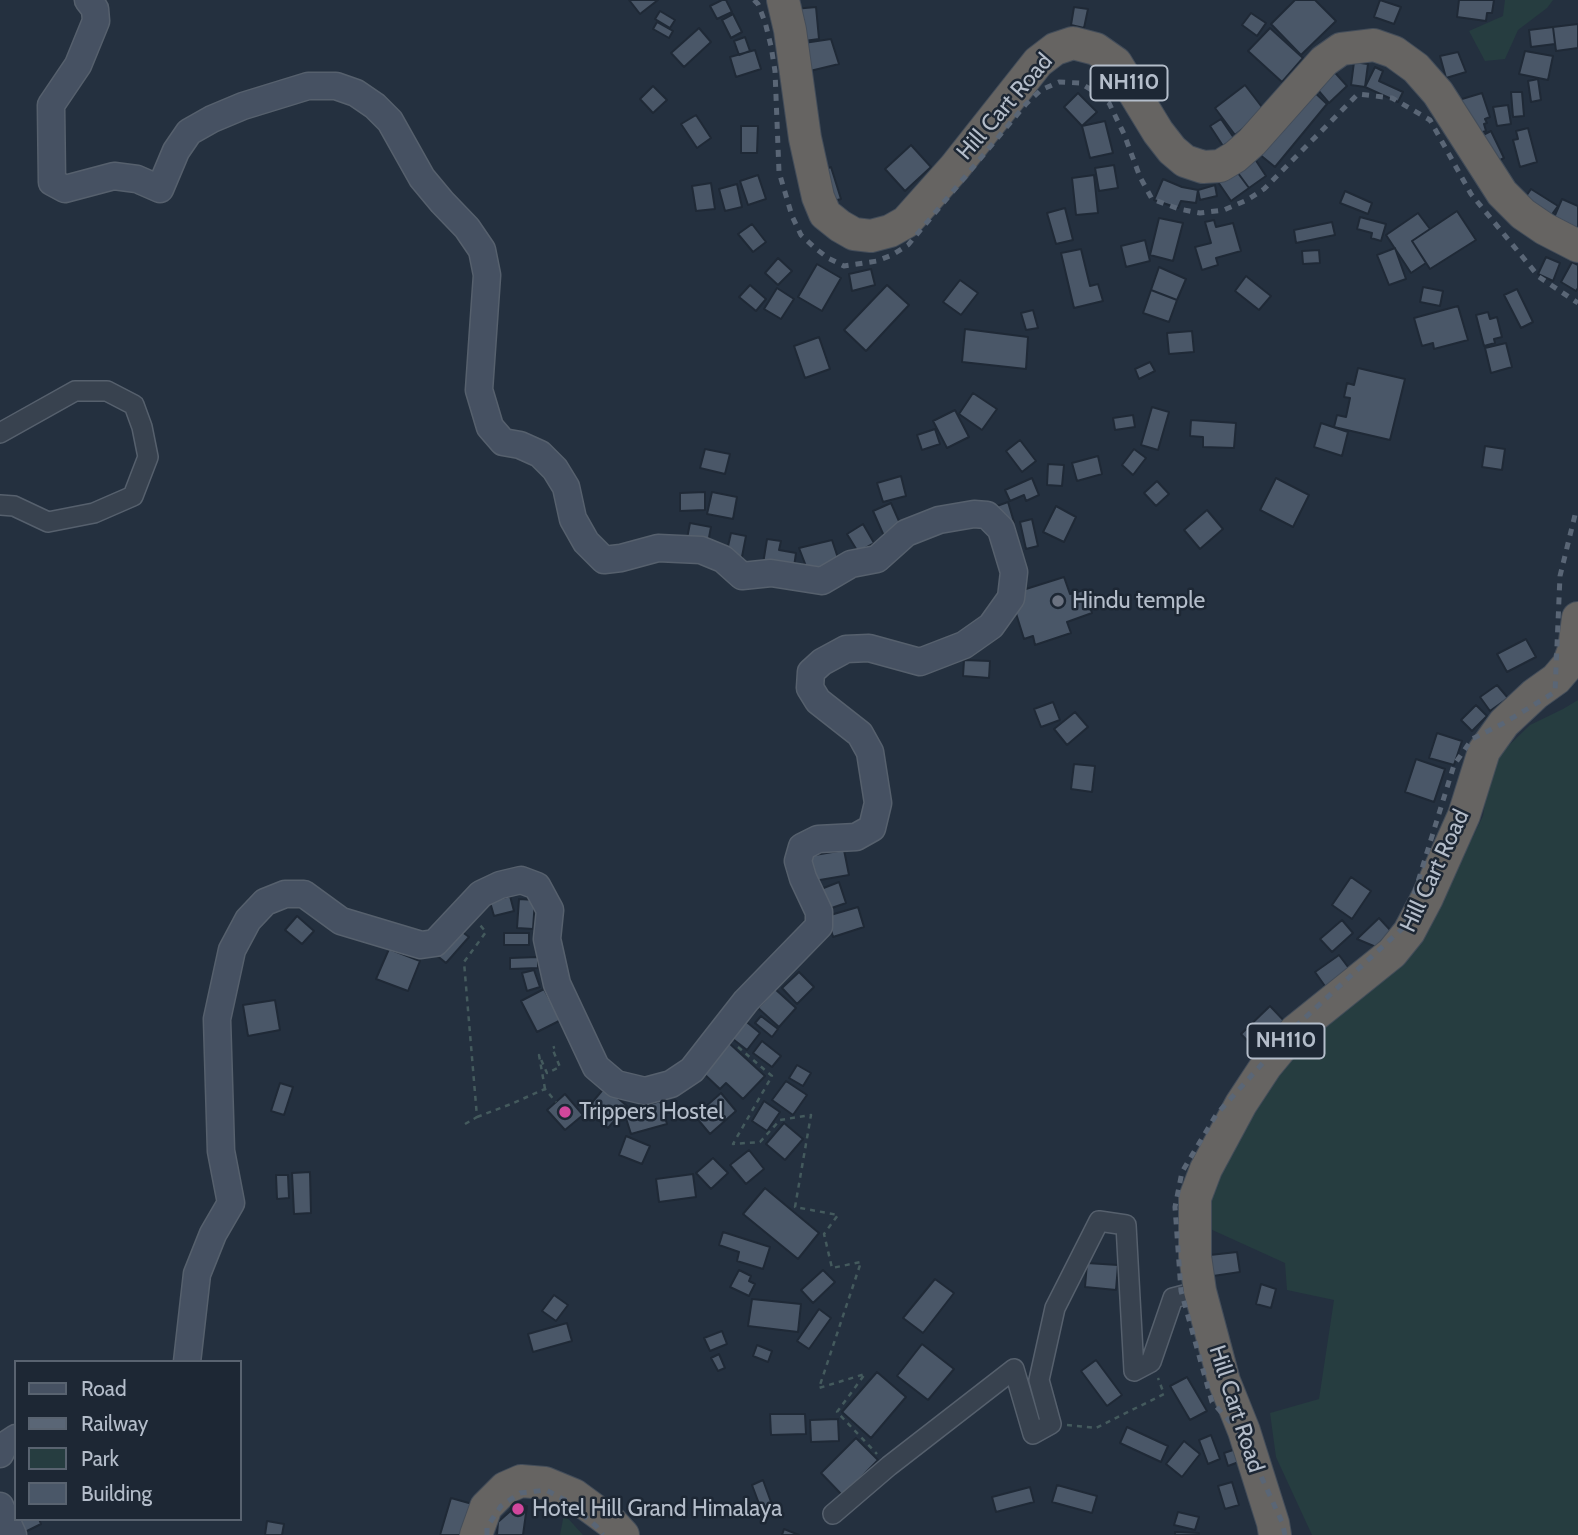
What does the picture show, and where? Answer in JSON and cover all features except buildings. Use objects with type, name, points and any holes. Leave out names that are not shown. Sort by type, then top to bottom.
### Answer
[{"type":"highway","name":"Hill Cart Road","points":[[783,0],[790,30],[805,138],[818,197],[825,214],[854,234],[871,236],[890,231],[906,222],[955,167],[1038,62],[1055,49],[1073,43],[1096,49],[1116,63],[1172,150],[1185,161],[1203,167],[1220,166],[1252,142],[1324,61],[1341,49],[1374,45],[1394,52],[1416,68],[1438,93],[1502,193],[1523,214],[1578,246]]},
{"type":"highway","name":"Hill Cart Road","points":[[1275,1535],[1244,1431],[1224,1381],[1200,1291],[1195,1256],[1195,1198],[1206,1169],[1241,1104],[1266,1066],[1295,1031],[1392,953],[1409,932],[1464,815],[1483,751],[1504,723],[1535,694],[1556,679],[1568,665],[1574,649],[1578,618]]},
{"type":"highway","points":[[476,1535],[486,1507],[505,1488],[522,1481],[545,1483],[574,1495],[612,1523],[623,1535]]},
{"type":"main road","points":[[88,0],[95,9],[96,21],[78,65],[51,105],[52,181],[65,189],[114,176],[137,179],[160,189],[176,151],[189,132],[212,118],[243,106],[308,86],[336,86],[356,93],[375,106],[390,121],[422,178],[467,228],[482,250],[487,275],[479,390],[490,427],[503,442],[520,445],[540,454],[555,469],[566,487],[573,519],[586,542],[604,560],[658,548],[701,550],[723,559],[743,576],[771,573],[822,581],[850,564],[877,559],[906,533],[939,520],[974,514],[987,515],[1000,528],[1014,572],[1011,597],[991,626],[964,645],[920,663],[869,648],[846,649],[822,662],[811,672],[810,688],[818,701],[860,734],[870,752],[878,803],[872,828],[856,837],[818,839],[802,847],[798,861],[819,912],[820,926],[746,1001],[692,1070],[671,1084],[645,1091],[617,1084],[596,1067],[557,984],[547,939],[550,910],[537,886],[521,880],[500,885],[481,894],[435,943],[421,944],[341,921],[304,894],[285,894],[265,902],[248,920],[232,950],[217,1019],[221,1152],[231,1203],[213,1234],[197,1273],[187,1360]]},
{"type":"main road","points":[[0,1454],[4,1446],[14,1439]]},
{"type":"main road","points":[[0,1506],[13,1535]]},
{"type":"street","points":[[0,433],[75,391],[107,391],[134,405],[142,426],[148,457],[133,496],[94,513],[48,522],[14,506],[0,505]]},
{"type":"street","points":[[833,1514],[889,1466],[1014,1369],[1033,1434],[1051,1424],[1039,1380],[1055,1308],[1099,1221],[1125,1225],[1134,1371],[1151,1362],[1174,1298],[1200,1291]]},
{"type":"path","points":[[466,910],[486,932],[464,962],[477,1117]]},
{"type":"path","points":[[721,1033],[772,1076],[733,1143],[760,1142],[780,1120],[811,1115],[795,1207],[838,1215],[824,1234],[831,1268],[861,1262],[819,1388],[866,1374],[837,1412],[889,1466]]},
{"type":"path","points":[[555,1047],[552,1048],[561,1067],[547,1073],[539,1055],[545,1089],[556,1102]]},
{"type":"path","points":[[465,1124],[545,1089]]},
{"type":"path","points":[[1051,1424],[1096,1428],[1164,1394],[1151,1362]]},
{"type":"green space","points":[[1505,0],[1553,0],[1547,8],[1518,30],[1505,59],[1485,61],[1469,31],[1503,16]]},
{"type":"green space","points":[[1578,700],[1578,1535],[1312,1535],[1276,1457],[1270,1413],[1319,1399],[1334,1300],[1287,1290],[1285,1263],[1208,1228],[1208,1197],[1280,1063],[1425,933],[1483,816],[1488,783],[1501,753],[1530,725]]},
{"type":"green space","points":[[564,1514],[583,1535],[560,1535]]},
{"type":"railway","points":[[754,0],[765,22],[771,46],[775,71],[779,172],[792,216],[801,235],[828,258],[844,266],[877,261],[908,245],[1026,104],[1041,90],[1059,82],[1080,83],[1109,103],[1152,199],[1200,213],[1224,210],[1264,189],[1358,94],[1392,98],[1430,120],[1471,194],[1539,277],[1578,303]]},
{"type":"railway","points":[[1285,1535],[1282,1522],[1245,1438],[1212,1402],[1181,1291],[1175,1207],[1182,1172],[1216,1115],[1297,1025],[1404,927],[1454,765],[1472,739],[1555,692],[1560,576],[1578,512]]},
{"type":"railway","points":[[487,1535],[487,1527],[501,1506],[520,1493],[546,1490],[567,1501],[603,1535]]},
{"type":"place","name":"Hindu temple","points":[[1058,601]]},
{"type":"place","name":"Trippers Hostel","points":[[565,1112]]},
{"type":"place","name":"Hotel Hill Grand Himalaya","points":[[518,1509]]}]
